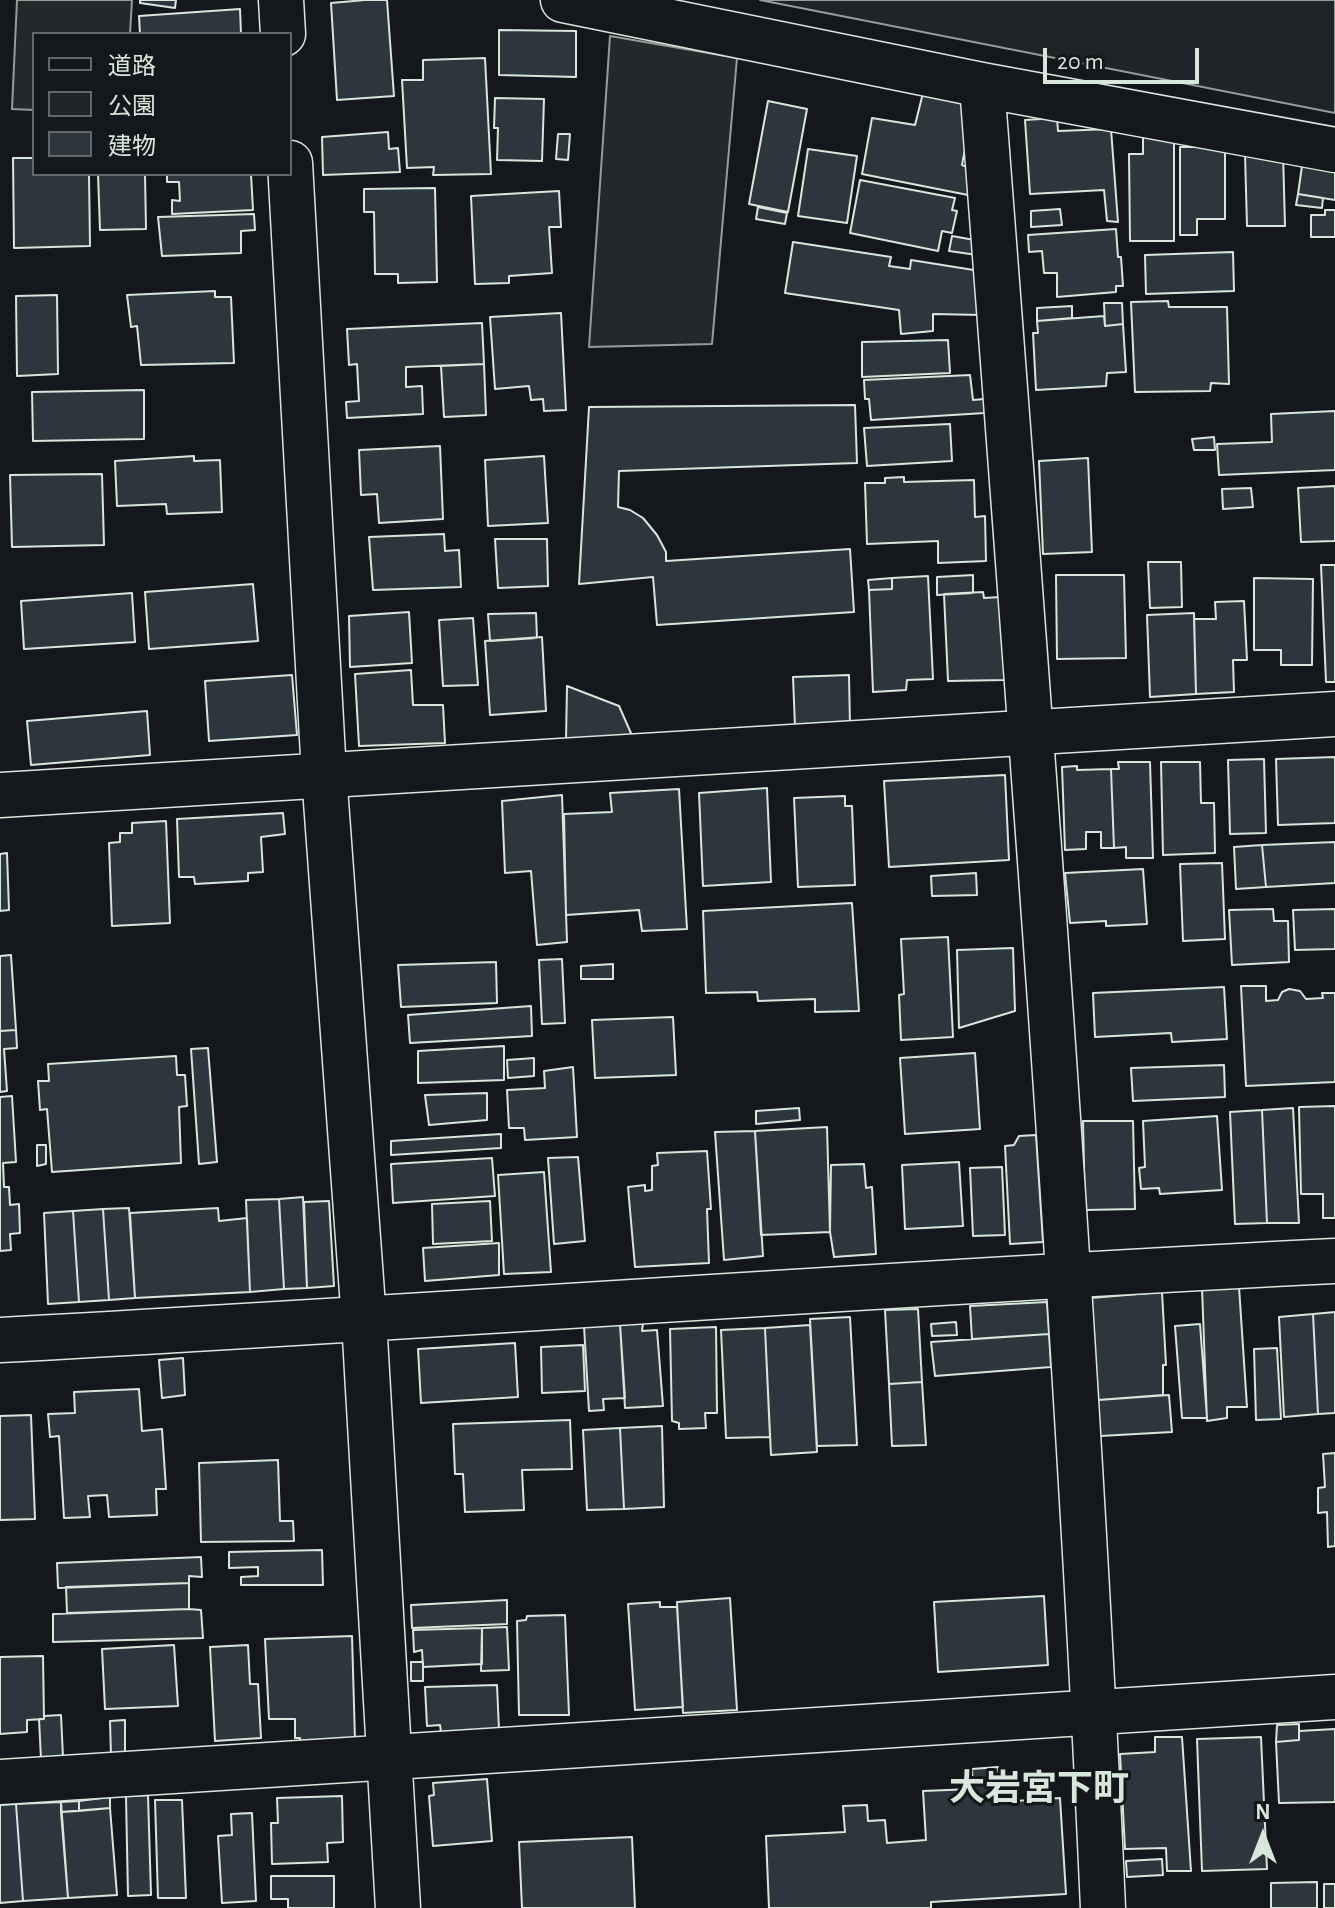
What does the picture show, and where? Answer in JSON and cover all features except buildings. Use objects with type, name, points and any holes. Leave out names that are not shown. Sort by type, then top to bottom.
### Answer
[{"type":"street","points":[[281,0],[283,32]]},
{"type":"street","points":[[563,0],[982,85],[1335,150]]},
{"type":"street","points":[[982,85],[1031,732],[1067,1274],[1103,1908]]},
{"type":"street","points":[[291,176],[324,774],[364,1320],[398,1908]]},
{"type":"street","points":[[0,795],[1335,714]]},
{"type":"street","points":[[0,1340],[364,1320],[1067,1274],[1335,1261]]},
{"type":"street","points":[[0,1782],[1335,1697]]},
{"type":"green space","points":[[760,0],[1335,0],[1335,113]]},
{"type":"shaded area","points":[[17,0],[132,0],[130,32],[32,32],[32,110],[12,109]]},
{"type":"shaded area","points":[[610,36],[737,58],[712,344],[589,347]]},
{"type":"district","name":"大岩宮下町","points":[[1039,1789]]}]
